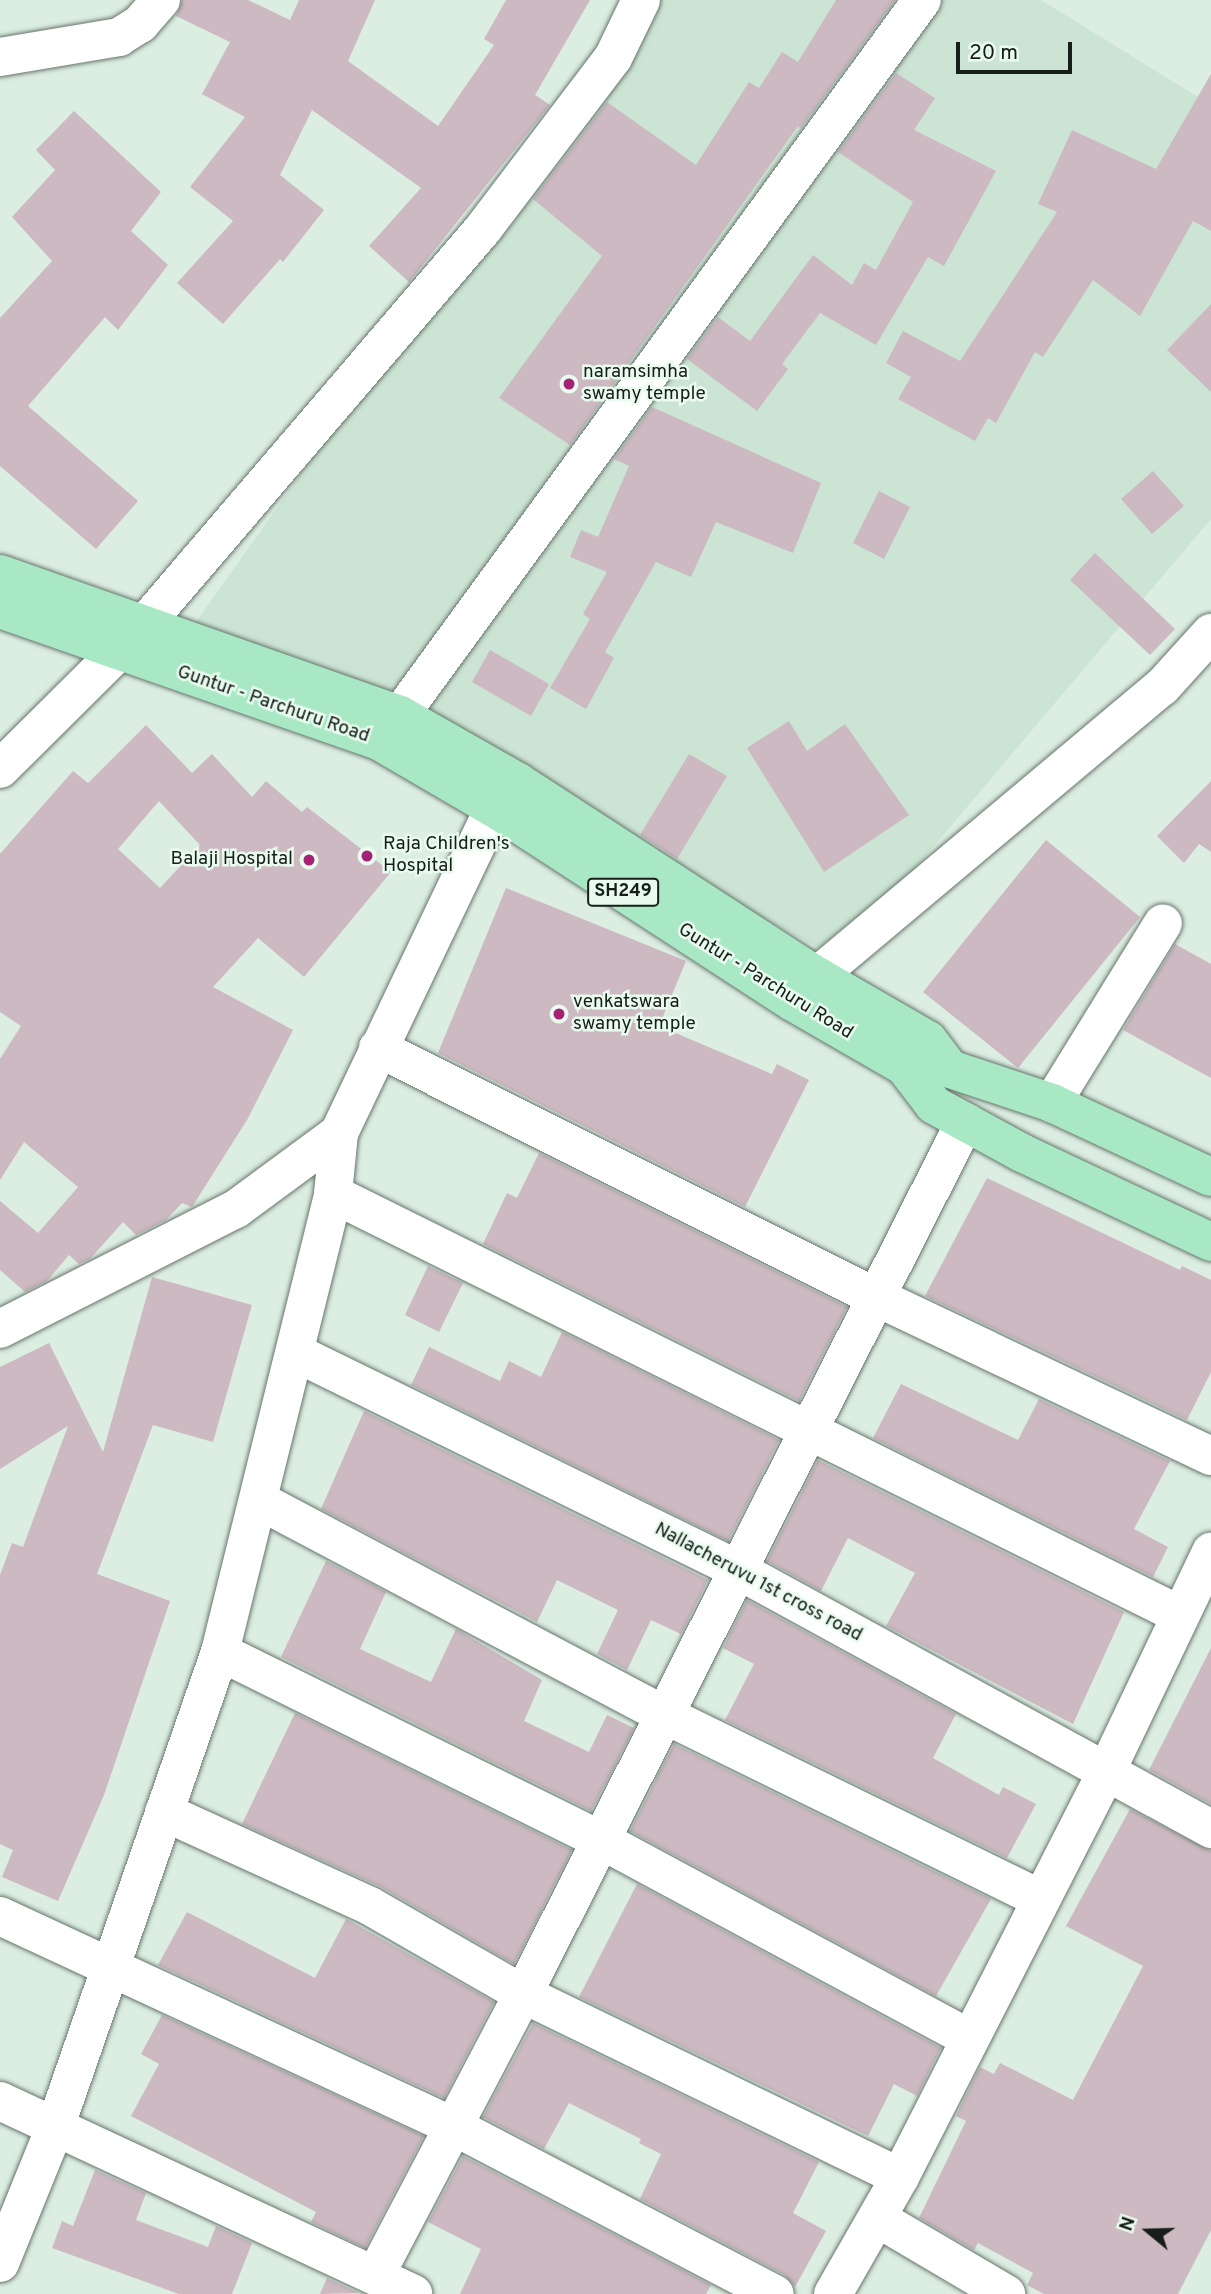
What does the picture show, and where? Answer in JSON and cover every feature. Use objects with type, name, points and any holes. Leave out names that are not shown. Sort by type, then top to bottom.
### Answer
[{"type":"main road","name":"Guntur - Parchuru Road","points":[[0,575],[130,639]]},
{"type":"main road","name":"Guntur - Parchuru Road","points":[[0,609],[130,639],[389,727],[518,782],[805,989],[904,1066],[934,1105],[1211,1242]]},
{"type":"main road","name":"Guntur - Parchuru Road","points":[[389,727],[494,808],[805,989],[928,1040],[950,1069],[1052,1103],[1211,1177]]},
{"type":"street","points":[[0,57],[118,37],[140,24],[161,0]]},
{"type":"street","points":[[0,769],[130,639],[483,229],[613,58],[641,0]]},
{"type":"street","points":[[389,727],[922,0]]},
{"type":"street","points":[[805,989],[1162,687],[1211,633]]},
{"type":"street","points":[[0,2263],[56,2124],[220,1653],[260,1502],[333,1194],[339,1133],[494,808]]},
{"type":"street","points":[[1052,1103],[1163,923]]},
{"type":"street","points":[[378,1048],[874,1296],[1211,1456]]},
{"type":"street","points":[[376,2274],[523,1994],[874,1296],[965,1122]]},
{"type":"street","points":[[0,1329],[236,1209],[339,1133]]},
{"type":"street","points":[[333,1194],[807,1433],[1180,1615]]},
{"type":"street","name":"Nallacheruvu 1st cross road","points":[[296,1353],[736,1569],[1211,1829]]},
{"type":"street","points":[[260,1502],[665,1715],[1041,1899]]},
{"type":"street","points":[[834,2294],[900,2177],[1107,1770],[1211,1552]]},
{"type":"street","points":[[220,1653],[601,1840],[969,2038]]},
{"type":"street","points":[[164,1812],[370,1906],[523,1994],[900,2177]]},
{"type":"street","points":[[0,1916],[110,1964],[453,2126],[775,2294]]},
{"type":"street","points":[[0,2101],[56,2124],[414,2294]]},
{"type":"street","points":[[877,2218],[965,2284],[1006,2294]]},
{"type":"shaded area","points":[[637,0],[1041,0],[1211,105],[1211,519],[839,958],[196,622]]},
{"type":"building","points":[[182,0],[248,0],[290,20],[299,0],[375,0],[348,61],[438,126],[494,45],[484,39],[506,0],[590,0],[535,95],[550,105],[409,282],[369,246],[421,188],[312,110],[280,175],[324,210],[283,262],[280,259],[223,324],[177,283],[233,221],[190,187],[245,117],[202,94],[230,42],[176,16]]},
{"type":"building","points":[[836,0],[895,0],[801,128],[798,126],[570,445],[499,398],[602,256],[533,199],[607,102],[696,165],[749,82],[759,88],[782,52],[798,62]]},
{"type":"building","points":[[896,73],[935,98],[914,130],[996,171],[944,266],[928,257],[876,345],[820,313],[782,364],[788,369],[757,411],[687,359],[718,317],[750,341],[813,255],[852,285],[864,263],[876,270],[913,202],[838,152]]},
{"type":"building","points":[[1211,74],[1211,231],[1193,221],[1140,316],[1093,280],[1043,357],[1035,352],[996,423],[988,418],[975,441],[898,399],[911,377],[886,363],[903,331],[960,361],[1057,212],[1038,204],[1072,130],[1156,169]]},
{"type":"building","points":[[74,111],[161,192],[131,231],[168,265],[118,330],[105,317],[28,406],[138,501],[96,549],[0,466],[0,318],[52,261],[12,217],[55,170],[36,150]]},
{"type":"building","points":[[1211,304],[1211,392],[1167,350]]},
{"type":"building","points":[[652,407],[821,483],[793,553],[716,522],[691,577],[656,562],[605,652],[614,658],[586,709],[550,688],[590,619],[583,614],[607,572],[570,557],[581,530],[598,537],[629,466],[614,459]]},
{"type":"building","points":[[1153,471],[1184,506],[1152,534],[1121,499]]},
{"type":"building","points":[[879,491],[910,507],[884,559],[853,543]]},
{"type":"building","points":[[1095,553],[1175,629],[1150,655],[1070,580]]},
{"type":"building","points":[[490,650],[549,684],[531,716],[472,682]]},
{"type":"building","points":[[789,721],[807,751],[845,724],[909,815],[824,872],[747,748]]},
{"type":"building","points":[[146,725],[192,773],[212,754],[252,797],[266,781],[302,812],[307,807],[391,872],[304,977],[258,938],[213,987],[293,1030],[247,1120],[192,1207],[182,1203],[166,1220],[136,1235],[123,1222],[90,1259],[79,1264],[69,1255],[47,1281],[25,1292],[0,1270],[0,1201],[38,1233],[78,1187],[24,1142],[0,1180],[0,1059],[21,1026],[0,1012],[0,854],[73,771],[88,783]],"holes":[[[159,801],[200,845],[160,888],[118,849]]]},
{"type":"building","points":[[689,754],[727,776],[677,859],[640,835]]},
{"type":"building","points":[[1211,781],[1211,852],[1199,844],[1184,863],[1157,836]]},
{"type":"building","points":[[1046,840],[1140,917],[1018,1068],[923,992]]},
{"type":"building","name":"venkatswara swamy temple","points":[[506,888],[686,961],[659,1026],[772,1074],[777,1064],[809,1080],[745,1207],[438,1053]]},
{"type":"building","points":[[1175,944],[1211,964],[1211,1078],[1123,1030]]},
{"type":"building","points":[[539,1153],[847,1307],[799,1401],[483,1244],[507,1193],[517,1198]]},
{"type":"building","points":[[987,1178],[1180,1270],[1182,1266],[1211,1280],[1211,1372],[1187,1420],[925,1296]]},
{"type":"building","points":[[428,1266],[463,1283],[439,1332],[405,1315]]},
{"type":"building","points":[[152,1277],[252,1305],[213,1442],[153,1425],[97,1574],[170,1601],[104,1795],[58,1901],[2,1877],[13,1850],[0,1844],[0,1575],[12,1543],[23,1547],[68,1426],[0,1469],[0,1367],[49,1343],[103,1452]]},
{"type":"building","points":[[562,1332],[779,1440],[728,1541],[411,1385],[429,1347],[500,1381],[509,1361],[541,1377]]},
{"type":"building","points":[[901,1384],[1018,1440],[1039,1399],[1170,1461],[1134,1529],[1168,1547],[1153,1577],[873,1438]]},
{"type":"building","points":[[364,1411],[708,1580],[681,1634],[651,1620],[627,1670],[597,1654],[618,1610],[557,1580],[537,1622],[321,1509]]},
{"type":"building","points":[[818,1460],[1124,1612],[1073,1724],[886,1626],[915,1573],[848,1538],[821,1591],[767,1561]]},
{"type":"building","points":[[326,1561],[386,1592],[360,1649],[431,1682],[456,1629],[542,1680],[524,1721],[589,1752],[607,1715],[634,1728],[591,1811],[281,1657]]},
{"type":"building","points":[[747,1600],[956,1714],[933,1758],[999,1795],[1003,1787],[1036,1804],[1007,1858],[725,1720],[754,1664],[723,1648]]},
{"type":"building","points":[[1211,1648],[1211,1804],[1149,1770]]},
{"type":"building","points":[[295,1713],[572,1850],[514,1964],[381,1887],[242,1824]]},
{"type":"building","points":[[674,1744],[991,1899],[936,1996],[630,1831]]},
{"type":"building","points":[[1130,1809],[1211,1851],[1211,2230],[1178,2294],[1044,2294],[1027,2285],[1033,2273],[978,2243],[974,2250],[919,2218],[966,2121],[956,2116],[980,2067],[994,2074],[1000,2063],[1073,2100],[1143,1966],[1066,1926]]},
{"type":"building","points":[[637,1884],[941,2048],[917,2096],[894,2084],[868,2136],[579,1997]]},
{"type":"building","points":[[187,1912],[315,1978],[346,1919],[494,2002],[444,2098],[158,1965]]},
{"type":"building","points":[[162,2015],[424,2136],[365,2248],[311,2222],[316,2212],[131,2116],[159,2064],[141,2054]]},
{"type":"building","points":[[533,2023],[819,2162],[793,2213],[826,2231],[795,2287],[785,2275],[640,2199],[661,2154],[639,2143],[641,2139],[569,2103],[544,2149],[483,2117]]},
{"type":"building","points":[[463,2156],[711,2285],[706,2294],[460,2294],[481,2249],[428,2222]]},
{"type":"building","points":[[95,2170],[146,2193],[136,2220],[208,2247],[216,2226],[252,2243],[232,2294],[179,2294],[52,2248],[62,2221],[73,2226]]},
{"type":"building","points":[[327,2278],[359,2293],[320,2294]]},
{"type":"place","name":"naramsimha swamy temple","points":[[569,384]]},
{"type":"place","name":"Raja Children's Hospital","points":[[367,856]]},
{"type":"place","name":"Balaji Hospital","points":[[309,860]]},
{"type":"place","name":"venkatswara swamy temple","points":[[559,1014]]}]
